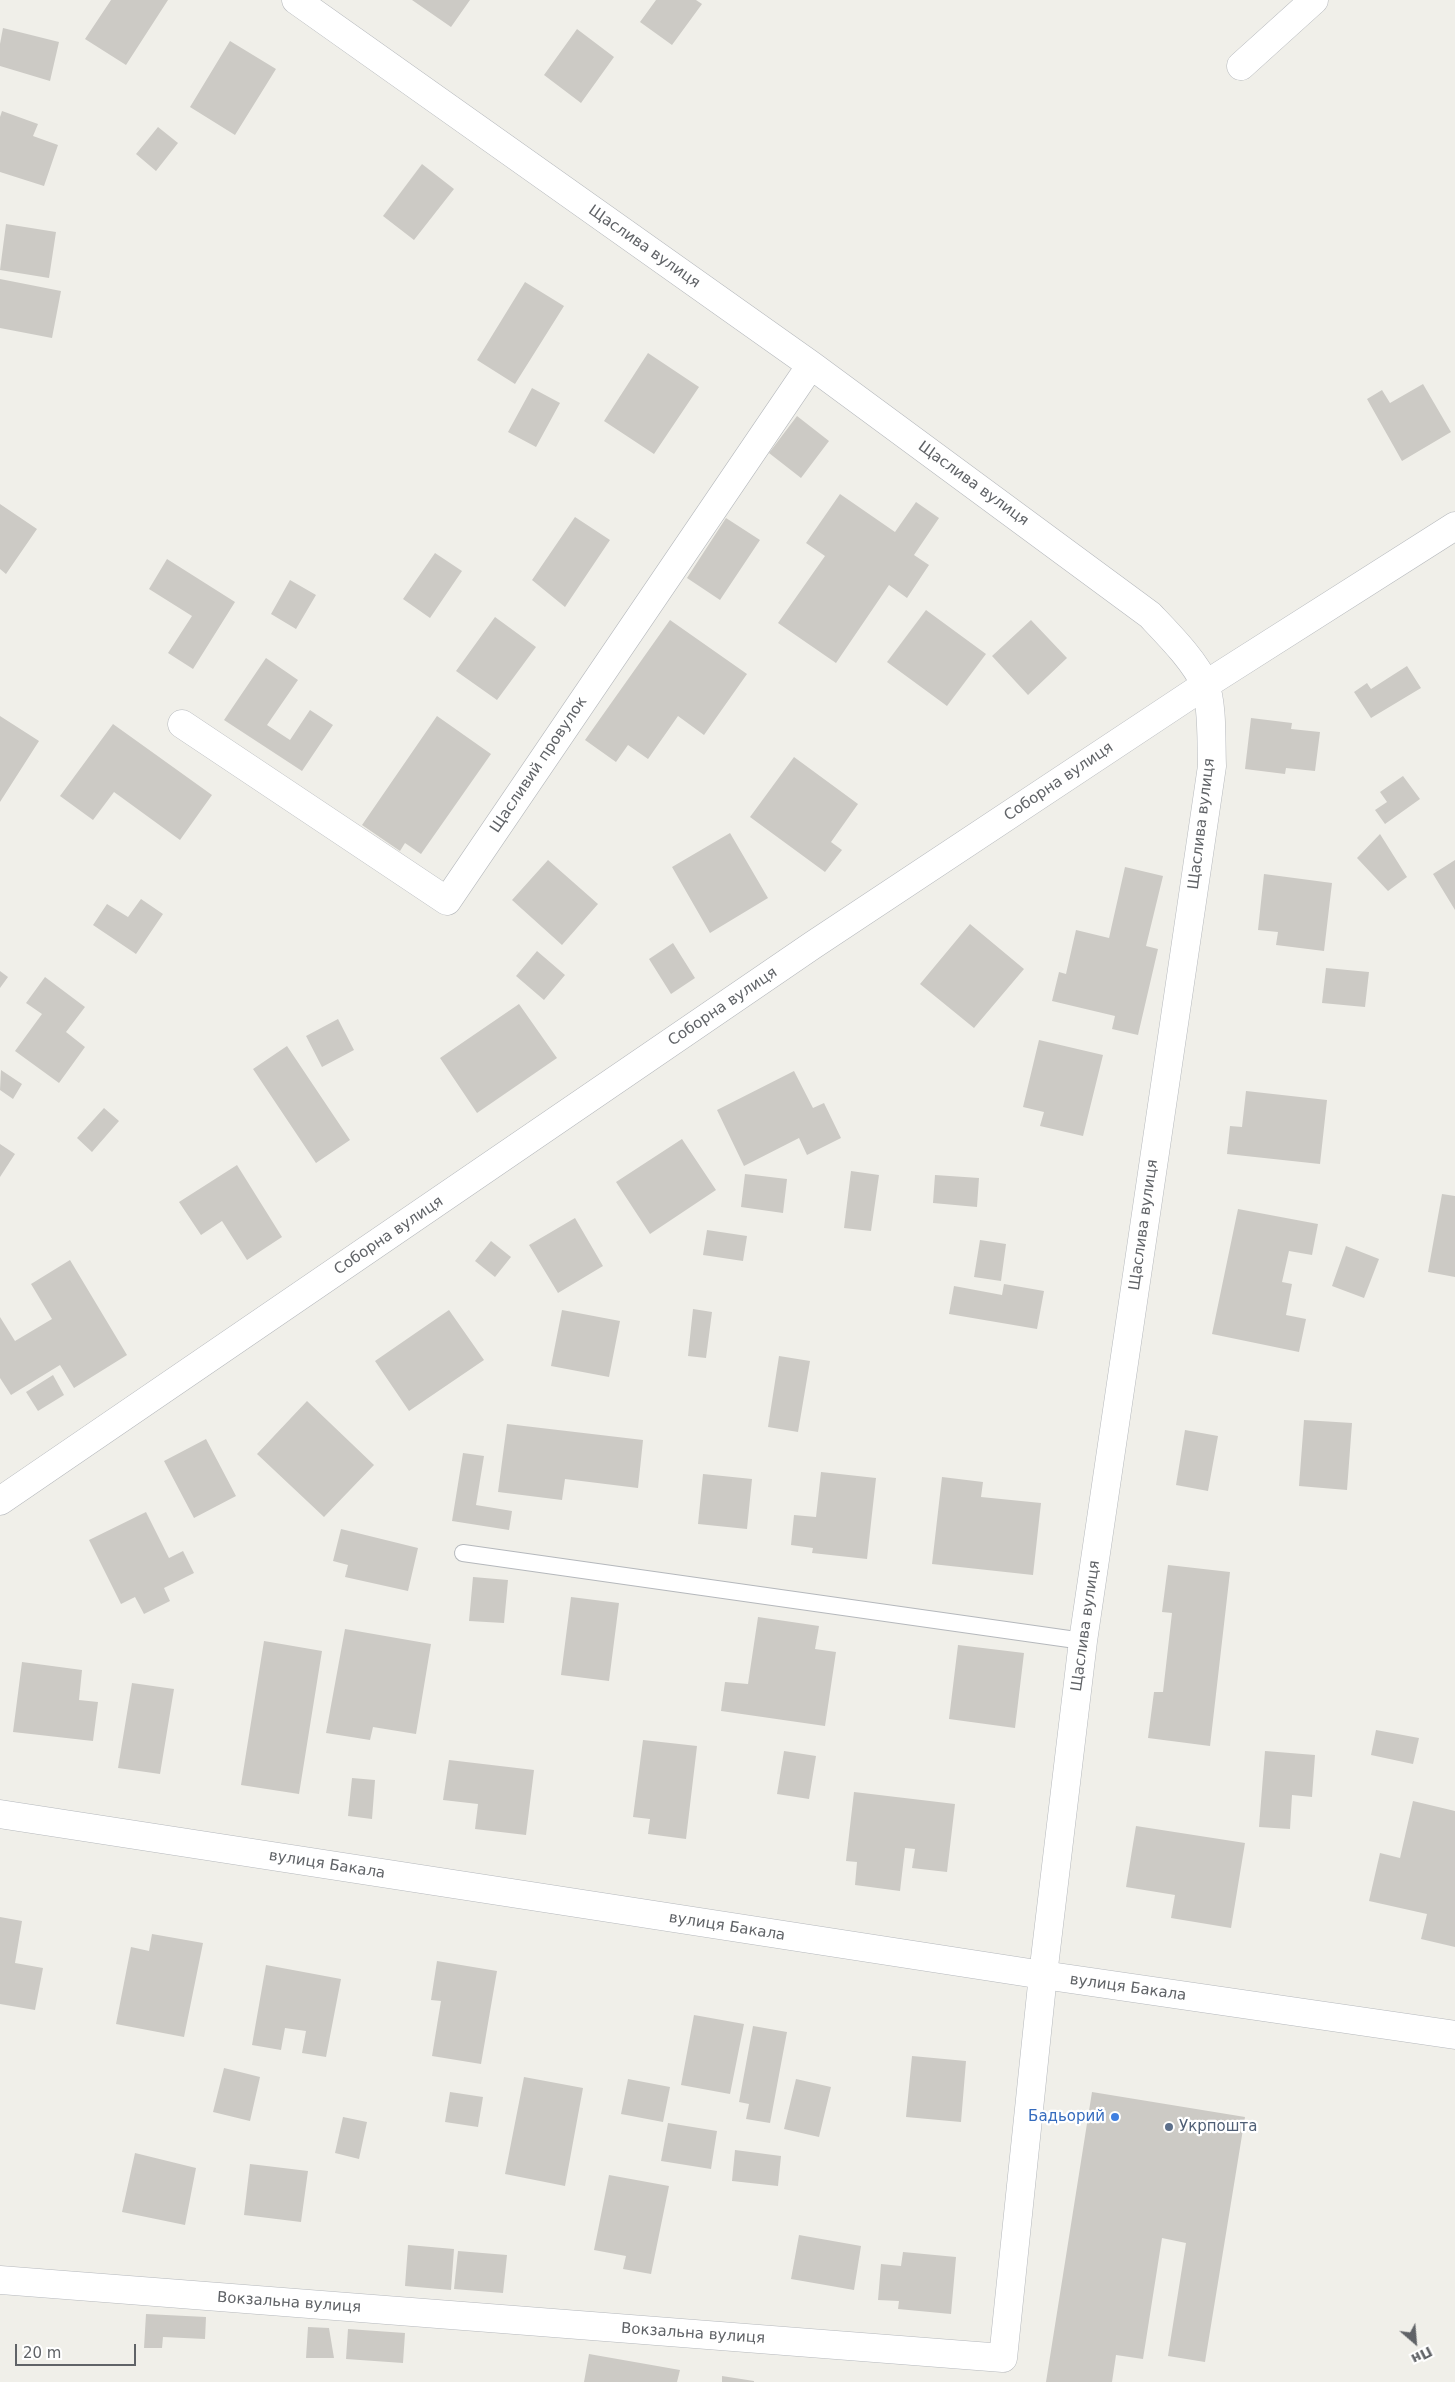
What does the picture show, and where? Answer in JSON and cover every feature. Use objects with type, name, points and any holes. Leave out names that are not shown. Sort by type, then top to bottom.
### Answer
[{"type":"street","name":"Щаслива вулиця","points":[[296,0],[811,365],[1150,615],[1179,646],[1205,685],[1210,717],[1212,766],[1083,1641],[1042,1976]]},
{"type":"street","points":[[1241,66],[1314,0]]},
{"type":"street","name":"Щасливий провулок","points":[[182,724],[447,901],[811,365]]},
{"type":"street","name":"Соборна вулиця","points":[[0,1502],[813,945],[1205,685],[1455,526]]},
{"type":"street","name":"вулиця Бакала","points":[[0,1814],[1042,1976],[1455,2035]]},
{"type":"street","name":"Вокзальна вулиця","points":[[0,2280],[1003,2358],[1042,1976]]},
{"type":"lane","points":[[463,1553],[1083,1641]]},
{"type":"building","points":[[111,0],[168,0],[126,65],[85,39]]},
{"type":"building","points":[[412,0],[470,0],[451,27]]},
{"type":"building","points":[[656,0],[696,0],[702,4],[672,45],[640,22]]},
{"type":"building","points":[[3,28],[59,42],[50,81],[0,66],[0,44]]},
{"type":"building","points":[[577,29],[614,57],[581,103],[544,75]]},
{"type":"building","points":[[230,41],[276,69],[235,135],[190,107]]},
{"type":"building","points":[[2,111],[38,124],[33,136],[58,145],[44,186],[0,172],[0,117]]},
{"type":"building","points":[[158,127],[178,143],[156,171],[136,154]]},
{"type":"building","points":[[422,164],[454,189],[414,240],[383,216]]},
{"type":"building","points":[[6,224],[56,232],[49,278],[0,270]]},
{"type":"building","points":[[0,279],[61,291],[52,338],[0,328]]},
{"type":"building","points":[[525,282],[564,306],[515,384],[477,360]]},
{"type":"building","points":[[648,353],[699,387],[654,454],[604,421]]},
{"type":"building","points":[[1423,384],[1451,432],[1402,461],[1367,399],[1382,390],[1390,403]]},
{"type":"building","points":[[532,388],[560,403],[536,447],[508,432]]},
{"type":"building","points":[[797,416],[829,441],[801,478],[769,453]]},
{"type":"building","points":[[840,494],[895,532],[916,502],[939,518],[914,555],[929,565],[907,598],[889,585],[836,663],[778,623],[825,556],[806,543]]},
{"type":"building","points":[[0,504],[37,529],[6,574],[0,569]]},
{"type":"building","points":[[575,517],[610,540],[565,607],[532,580]]},
{"type":"building","points":[[726,518],[760,540],[720,600],[687,578]]},
{"type":"building","points":[[435,553],[462,571],[430,618],[403,599]]},
{"type":"building","points":[[167,559],[235,602],[193,669],[168,653],[192,616],[149,589]]},
{"type":"building","points":[[290,580],[316,595],[296,629],[271,614]]},
{"type":"building","points":[[926,610],[986,654],[947,706],[887,662]]},
{"type":"building","points":[[495,617],[536,647],[497,700],[456,671]]},
{"type":"building","points":[[670,620],[747,674],[704,735],[678,716],[648,759],[628,745],[616,762],[585,740]]},
{"type":"building","points":[[1031,620],[1067,658],[1028,695],[992,656]]},
{"type":"building","points":[[266,658],[298,680],[267,725],[290,740],[310,710],[333,725],[302,771],[224,720]]},
{"type":"building","points":[[1407,666],[1421,688],[1371,718],[1354,692],[1367,683],[1371,689]]},
{"type":"building","points":[[0,716],[39,741],[0,802]]},
{"type":"building","points":[[437,716],[491,754],[421,854],[405,843],[400,851],[362,825]]},
{"type":"building","points":[[1251,718],[1292,723],[1291,729],[1320,732],[1315,771],[1286,768],[1285,774],[1245,769]]},
{"type":"building","points":[[113,724],[212,795],[180,840],[114,792],[93,820],[60,796]]},
{"type":"building","points":[[794,757],[858,804],[831,842],[842,850],[825,872],[750,817]]},
{"type":"building","points":[[1403,776],[1420,799],[1385,824],[1375,810],[1387,802],[1380,792]]},
{"type":"building","points":[[730,833],[768,898],[710,933],[672,867]]},
{"type":"building","points":[[1380,834],[1407,877],[1388,891],[1357,858]]},
{"type":"building","points":[[548,860],[598,904],[562,945],[512,900]]},
{"type":"building","points":[[1455,860],[1455,910],[1433,874]]},
{"type":"building","points":[[1125,867],[1163,876],[1146,946],[1158,949],[1138,1035],[1112,1029],[1115,1016],[1052,1001],[1059,972],[1066,974],[1076,930],[1109,938]]},
{"type":"building","points":[[1264,874],[1332,883],[1324,951],[1276,945],[1278,932],[1258,930]]},
{"type":"building","points":[[141,899],[163,914],[136,954],[93,925],[107,904],[128,917]]},
{"type":"building","points":[[970,924],[1024,969],[974,1028],[920,984]]},
{"type":"building","points":[[673,943],[695,978],[671,994],[649,959]]},
{"type":"building","points":[[537,951],[565,975],[544,1000],[516,976]]},
{"type":"building","points":[[1326,968],[1369,972],[1365,1007],[1322,1003]]},
{"type":"building","points":[[0,971],[8,977],[0,988]]},
{"type":"building","points":[[45,977],[85,1007],[66,1032],[85,1047],[59,1083],[15,1051],[42,1014],[26,1003]]},
{"type":"building","points":[[519,1004],[557,1058],[477,1113],[440,1058]]},
{"type":"building","points":[[338,1019],[354,1050],[322,1067],[306,1036]]},
{"type":"building","points":[[1039,1040],[1103,1055],[1083,1136],[1040,1126],[1044,1112],[1023,1107]]},
{"type":"building","points":[[287,1046],[350,1140],[316,1163],[253,1069]]},
{"type":"building","points":[[1,1070],[22,1084],[13,1099],[0,1090]]},
{"type":"building","points":[[794,1071],[813,1108],[824,1103],[841,1138],[807,1155],[799,1138],[744,1166],[717,1110]]},
{"type":"building","points":[[1246,1091],[1327,1100],[1320,1164],[1227,1154],[1230,1126],[1242,1127]]},
{"type":"building","points":[[104,1108],[119,1121],[92,1152],[77,1138]]},
{"type":"building","points":[[682,1139],[716,1190],[650,1234],[616,1182]]},
{"type":"building","points":[[0,1144],[15,1154],[0,1177]]},
{"type":"building","points":[[237,1165],[282,1237],[247,1260],[222,1221],[201,1235],[179,1202]]},
{"type":"building","points":[[851,1171],[879,1175],[871,1231],[844,1228]]},
{"type":"building","points":[[745,1174],[787,1179],[783,1213],[741,1207]]},
{"type":"building","points":[[935,1175],[979,1178],[977,1207],[933,1203]]},
{"type":"building","points":[[1442,1194],[1455,1196],[1455,1277],[1428,1272]]},
{"type":"building","points":[[1238,1209],[1318,1224],[1312,1255],[1289,1251],[1282,1282],[1292,1284],[1286,1315],[1306,1319],[1299,1352],[1212,1334]]},
{"type":"building","points":[[575,1218],[603,1266],[558,1293],[529,1245]]},
{"type":"building","points":[[707,1230],[747,1236],[743,1261],[703,1255]]},
{"type":"building","points":[[980,1240],[1006,1244],[1001,1281],[974,1277]]},
{"type":"building","points":[[491,1241],[511,1257],[495,1277],[475,1261]]},
{"type":"building","points":[[1346,1246],[1379,1259],[1364,1298],[1332,1286]]},
{"type":"building","points":[[70,1260],[127,1355],[74,1388],[60,1365],[11,1395],[0,1378],[0,1317],[15,1341],[52,1319],[31,1284]]},
{"type":"building","points":[[1004,1284],[1044,1291],[1037,1329],[949,1314],[954,1286],[1002,1295]]},
{"type":"building","points":[[693,1309],[712,1312],[706,1358],[688,1356]]},
{"type":"building","points":[[449,1310],[484,1360],[409,1411],[375,1361]]},
{"type":"building","points":[[562,1310],[620,1321],[609,1377],[551,1366]]},
{"type":"building","points":[[779,1356],[810,1361],[798,1432],[768,1427]]},
{"type":"building","points":[[53,1375],[64,1395],[38,1411],[26,1392]]},
{"type":"building","points":[[307,1401],[374,1465],[324,1517],[257,1454]]},
{"type":"building","points":[[1304,1420],[1352,1423],[1347,1490],[1299,1486]]},
{"type":"building","points":[[507,1424],[643,1440],[638,1488],[565,1479],[562,1500],[498,1492]]},
{"type":"building","points":[[1185,1430],[1218,1436],[1208,1491],[1176,1485]]},
{"type":"building","points":[[206,1439],[236,1496],[194,1518],[164,1461]]},
{"type":"building","points":[[463,1453],[484,1456],[476,1505],[512,1511],[509,1530],[452,1521]]},
{"type":"building","points":[[821,1472],[876,1478],[867,1559],[812,1553],[813,1548],[791,1545],[794,1515],[816,1517]]},
{"type":"building","points":[[703,1474],[752,1479],[747,1529],[698,1524]]},
{"type":"building","points":[[942,1477],[983,1482],[981,1497],[1041,1503],[1033,1575],[932,1564]]},
{"type":"building","points":[[146,1512],[169,1558],[183,1551],[194,1573],[164,1588],[170,1601],[144,1614],[135,1597],[121,1604],[89,1540]]},
{"type":"building","points":[[341,1529],[418,1548],[408,1591],[345,1577],[348,1565],[333,1561]]},
{"type":"building","points":[[1168,1565],[1230,1572],[1210,1746],[1148,1738],[1154,1692],[1163,1692],[1172,1613],[1162,1612]]},
{"type":"building","points":[[473,1577],[508,1580],[504,1623],[469,1621]]},
{"type":"building","points":[[571,1597],[619,1603],[609,1681],[561,1675]]},
{"type":"building","points":[[758,1617],[819,1626],[815,1649],[836,1652],[825,1726],[721,1711],[725,1682],[748,1684]]},
{"type":"building","points":[[345,1629],[431,1644],[416,1734],[373,1727],[370,1740],[326,1733]]},
{"type":"building","points":[[264,1641],[322,1651],[299,1794],[241,1785]]},
{"type":"building","points":[[958,1645],[1024,1653],[1015,1728],[949,1719]]},
{"type":"building","points":[[22,1662],[82,1670],[79,1700],[98,1702],[93,1741],[13,1732]]},
{"type":"building","points":[[132,1683],[174,1689],[160,1774],[118,1768]]},
{"type":"building","points":[[1376,1730],[1419,1738],[1413,1764],[1371,1755]]},
{"type":"building","points":[[643,1740],[697,1746],[686,1839],[648,1834],[650,1819],[633,1817]]},
{"type":"building","points":[[784,1751],[816,1756],[809,1799],[777,1794]]},
{"type":"building","points":[[1265,1751],[1315,1755],[1312,1797],[1292,1795],[1290,1829],[1259,1827]]},
{"type":"building","points":[[449,1760],[534,1770],[526,1835],[475,1829],[478,1804],[443,1800]]},
{"type":"building","points":[[352,1778],[375,1780],[372,1819],[348,1816]]},
{"type":"building","points":[[854,1792],[955,1804],[947,1872],[912,1868],[915,1849],[905,1848],[900,1891],[855,1885],[857,1862],[846,1861]]},
{"type":"building","points":[[1413,1801],[1455,1811],[1455,1947],[1421,1939],[1427,1914],[1369,1901],[1380,1853],[1400,1858]]},
{"type":"building","points":[[1136,1826],[1245,1843],[1231,1928],[1171,1918],[1175,1895],[1126,1887]]},
{"type":"building","points":[[0,1917],[22,1921],[15,1963],[43,1968],[35,2010],[0,2004]]},
{"type":"building","points":[[152,1934],[203,1943],[184,2037],[116,2024],[131,1947],[149,1951]]},
{"type":"building","points":[[437,1961],[497,1971],[481,2064],[432,2056],[441,2001],[431,2000]]},
{"type":"building","points":[[266,1965],[341,1979],[326,2057],[302,2053],[306,2031],[285,2028],[281,2050],[252,2045]]},
{"type":"building","points":[[694,2015],[744,2024],[730,2094],[681,2085]]},
{"type":"building","points":[[753,2026],[787,2032],[770,2123],[746,2119],[749,2104],[739,2102]]},
{"type":"building","points":[[912,2056],[966,2061],[961,2122],[906,2117]]},
{"type":"building","points":[[224,2068],[260,2077],[250,2121],[213,2112]]},
{"type":"building","points":[[524,2077],[583,2088],[565,2186],[505,2174]]},
{"type":"building","points":[[628,2079],[670,2087],[663,2122],[621,2114]]},
{"type":"building","points":[[796,2079],[831,2087],[819,2137],[784,2129]]},
{"type":"building","points":[[450,2092],[483,2097],[478,2127],[445,2122]]},
{"type":"building","points":[[1092,2092],[1245,2117],[1205,2362],[1168,2356],[1186,2243],[1162,2238],[1143,2359],[1116,2355],[1112,2382],[1046,2382]]},
{"type":"building","points":[[343,2117],[367,2122],[359,2159],[335,2153]]},
{"type":"building","points":[[668,2123],[717,2131],[711,2169],[661,2161]]},
{"type":"building","points":[[735,2150],[781,2156],[778,2186],[732,2181]]},
{"type":"building","points":[[135,2153],[196,2168],[185,2225],[122,2212]]},
{"type":"building","points":[[250,2164],[308,2171],[301,2222],[244,2215]]},
{"type":"building","points":[[609,2175],[669,2186],[651,2274],[623,2269],[626,2256],[594,2250]]},
{"type":"building","points":[[799,2235],[861,2246],[854,2290],[791,2279]]},
{"type":"building","points":[[408,2245],[454,2249],[451,2290],[405,2286]]},
{"type":"building","points":[[458,2251],[507,2255],[503,2293],[454,2289]]},
{"type":"building","points":[[903,2252],[956,2257],[951,2314],[898,2309],[899,2301],[878,2300],[881,2264],[901,2266]]},
{"type":"building","points":[[146,2314],[206,2317],[205,2339],[163,2337],[162,2348],[144,2348]]},
{"type":"building","points":[[308,2327],[329,2328],[334,2358],[306,2358]]},
{"type":"building","points":[[348,2329],[405,2333],[403,2363],[346,2359]]},
{"type":"building","points":[[589,2354],[680,2370],[677,2382],[584,2382]]},
{"type":"building","points":[[722,2376],[754,2381],[754,2382],[722,2382]]},
{"type":"place","name":"Бадьорий","points":[[1115,2117]]},
{"type":"place","name":"Укрпошта","points":[[1169,2127]]}]
